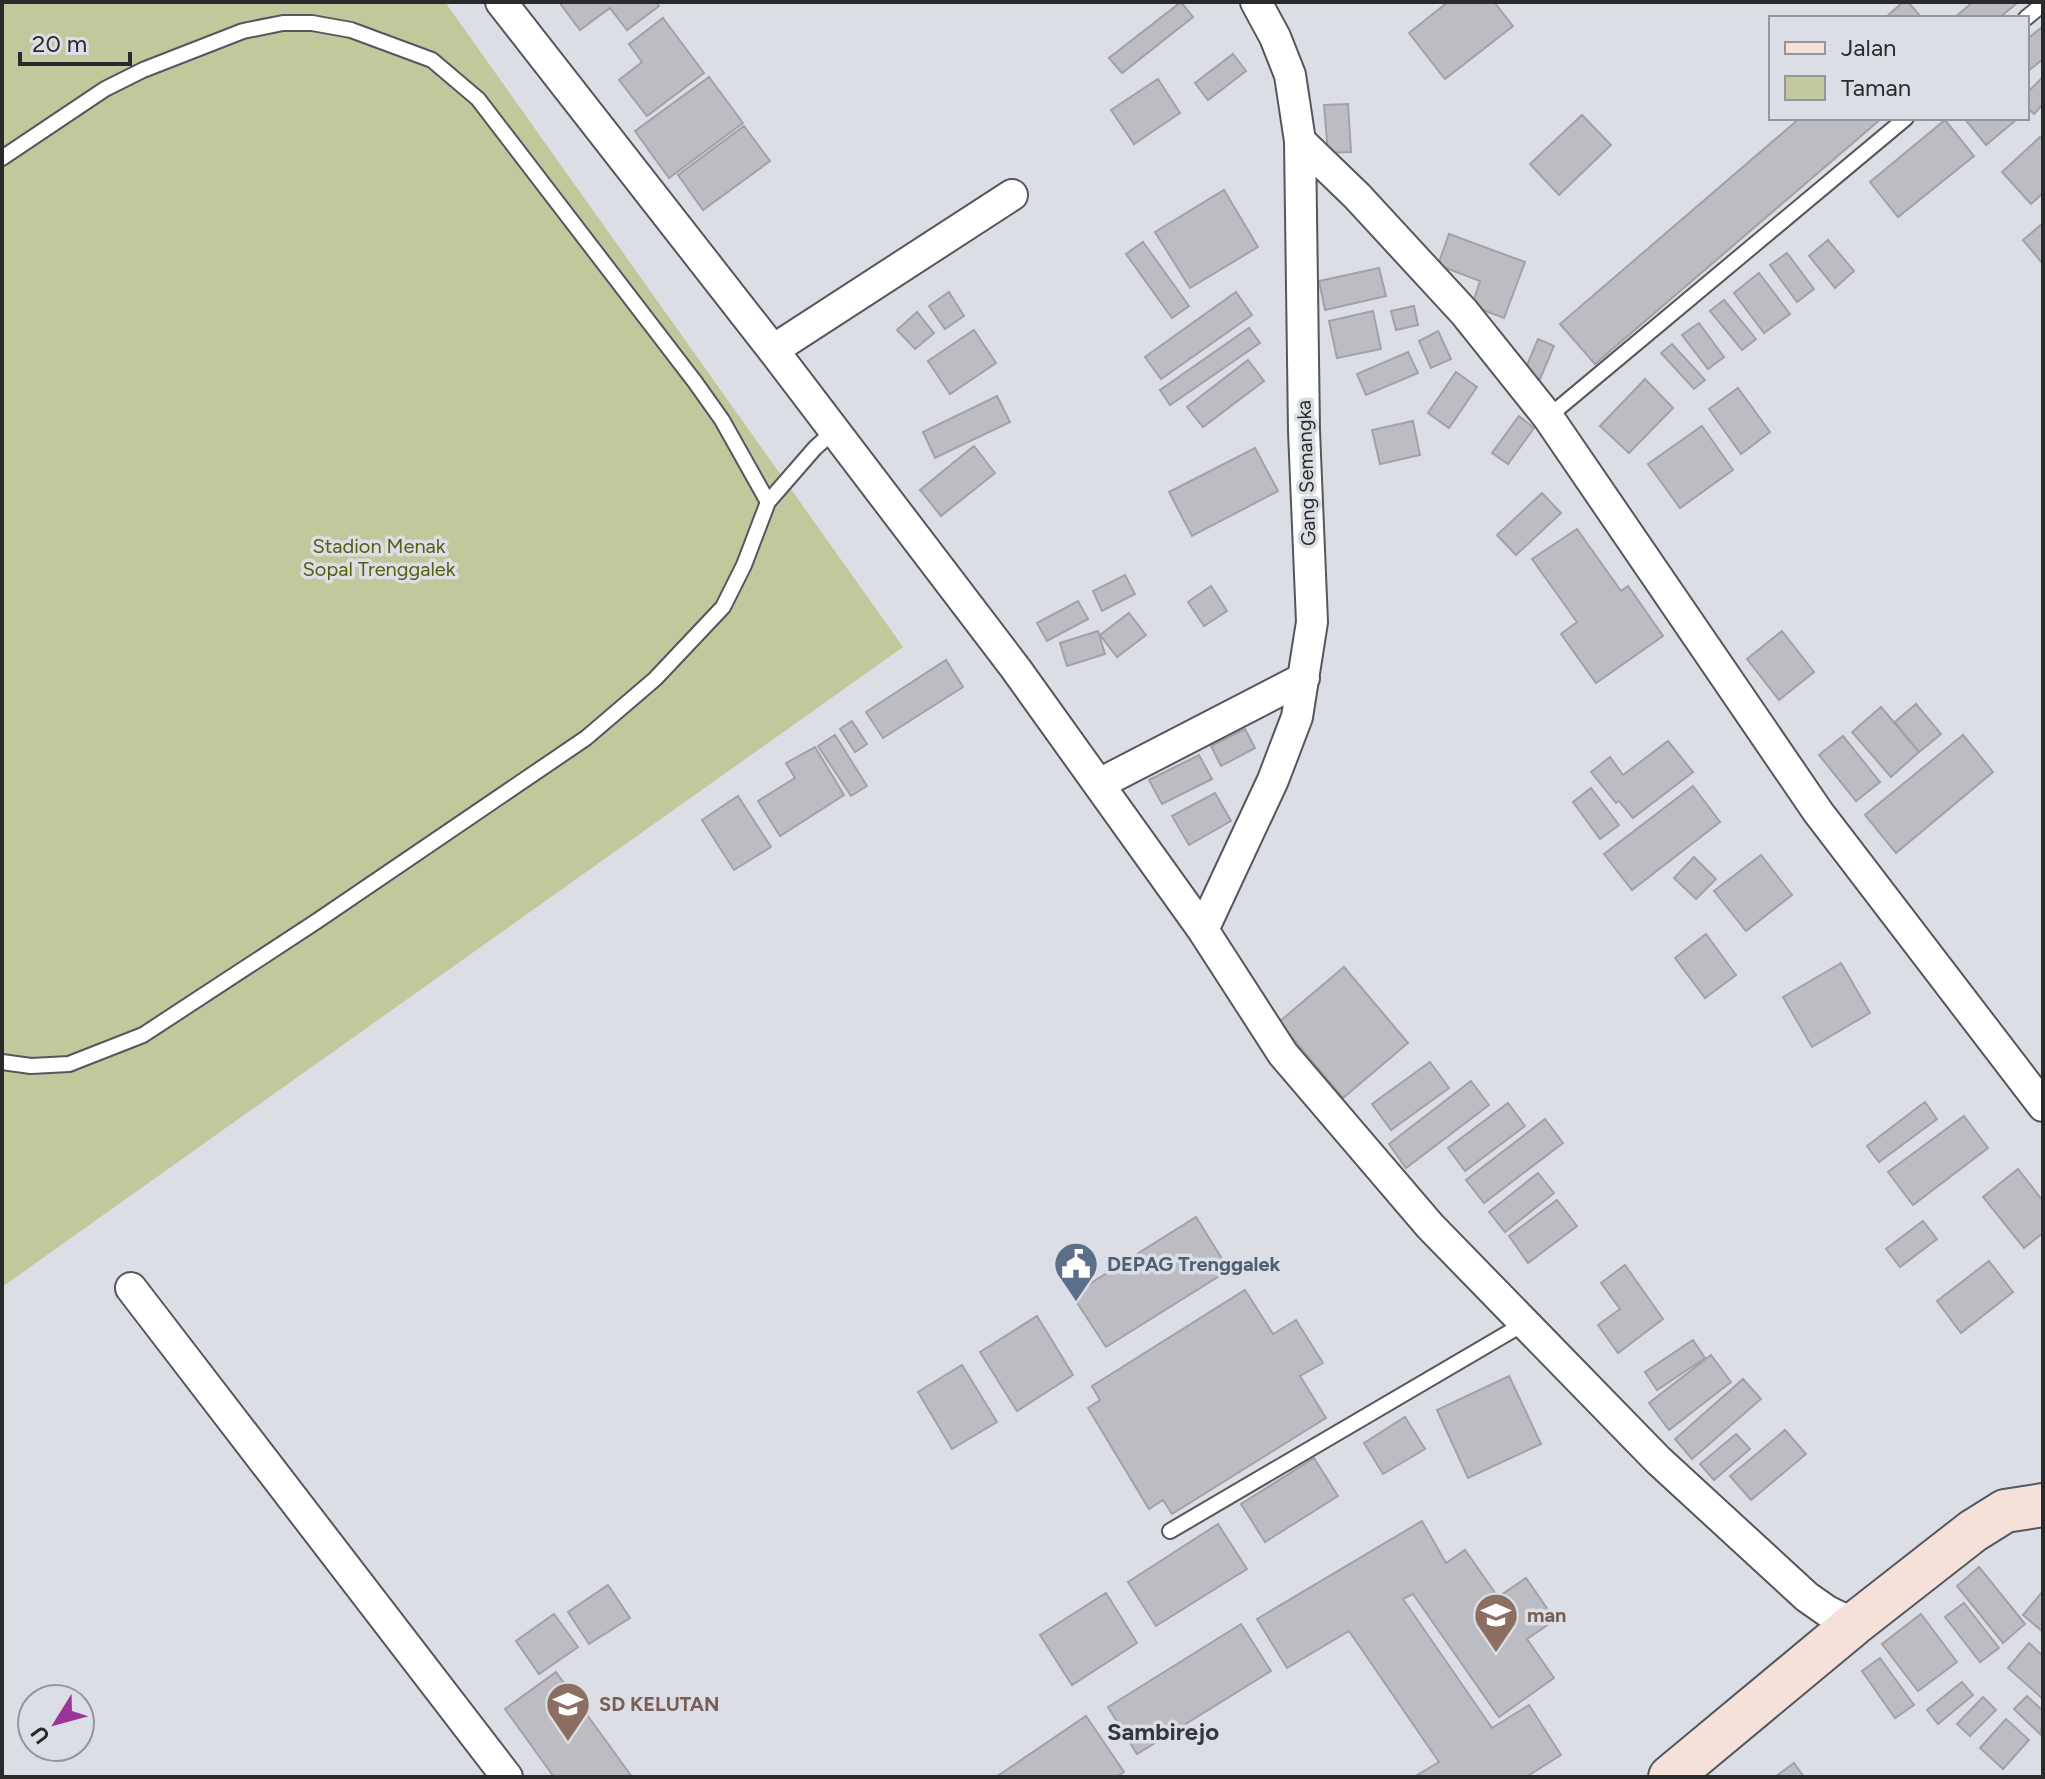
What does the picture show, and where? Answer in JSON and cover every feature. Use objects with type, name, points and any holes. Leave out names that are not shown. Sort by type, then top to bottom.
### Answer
[{"type":"street","name":"Gang Semangka","points":[[1203,930],[1273,780],[1297,717],[1312,622],[1304,431],[1300,141],[1290,75],[1275,37],[1256,2]]},
{"type":"street","points":[[508,4],[1016,669],[1203,930],[1283,1054],[1301,1076],[1430,1226],[1658,1460],[1807,1597],[1854,1624]]},
{"type":"street","points":[[1300,141],[1357,196],[1464,312],[1548,417],[1818,812],[2043,1106]]},
{"type":"street","points":[[773,350],[1012,195]]},
{"type":"street","points":[[1099,784],[1304,678]]},
{"type":"street","points":[[131,1288],[507,1777]]},
{"type":"street","points":[[1670,1777],[1854,1624],[1973,1531],[2005,1511],[2043,1505]]},
{"type":"lane","points":[[2,158],[105,89],[143,70],[243,31],[283,23],[312,23],[351,30],[432,60],[478,99],[685,370],[722,420],[768,502]]},
{"type":"lane","points":[[1548,417],[1904,120]]},
{"type":"lane","points":[[2,1062],[31,1066],[69,1064],[143,1035],[586,738],[655,679],[723,607],[744,565],[768,502],[835,430]]},
{"type":"lane","points":[[1170,1531],[1525,1323]]},
{"type":"green space","name":"Stadion Menak Sopal Trenggalek","points":[[2,2],[445,2],[903,647],[2,1287]]},
{"type":"building","points":[[559,2],[656,2],[659,6],[627,30],[610,8],[580,30]]},
{"type":"building","points":[[1181,2],[1193,17],[1122,73],[1109,58]]},
{"type":"building","points":[[1448,2],[1494,2],[1513,26],[1445,79],[1409,33]]},
{"type":"building","points":[[1903,2],[1908,2],[1920,16],[1887,16]]},
{"type":"building","points":[[1973,2],[2016,4],[2001,16],[1956,16]]},
{"type":"building","points":[[663,18],[704,73],[647,116],[619,80],[642,62],[629,44]]},
{"type":"building","points":[[2041,28],[2043,31],[2043,59],[2029,70],[2029,37]]},
{"type":"building","points":[[1233,54],[1246,71],[1208,100],[1195,83]]},
{"type":"building","points":[[709,77],[743,123],[669,178],[635,131]]},
{"type":"building","points":[[2043,77],[2043,104],[2034,114],[2029,109],[2029,91]]},
{"type":"building","points":[[1158,79],[1180,113],[1134,144],[1111,110]]},
{"type":"building","points":[[1348,104],[1351,152],[1328,153],[1324,105]]},
{"type":"building","points":[[1582,115],[1611,145],[1559,195],[1530,164]]},
{"type":"building","points":[[1798,120],[1880,120],[1595,364],[1560,324]]},
{"type":"building","points":[[1945,120],[1974,156],[1898,217],[1870,182]]},
{"type":"building","points":[[1966,120],[2016,120],[1986,145]]},
{"type":"building","points":[[744,126],[770,161],[703,210],[678,175]]},
{"type":"building","points":[[2040,137],[2043,140],[2043,193],[2031,204],[2002,172]]},
{"type":"building","points":[[1224,190],[1258,247],[1190,288],[1155,232]]},
{"type":"building","points":[[2043,223],[2043,264],[2023,240]]},
{"type":"building","points":[[1449,234],[1525,262],[1504,318],[1472,306],[1480,281],[1438,265]]},
{"type":"building","points":[[1828,240],[1854,271],[1835,288],[1809,256]]},
{"type":"building","points":[[1143,242],[1189,306],[1172,318],[1126,254]]},
{"type":"building","points":[[1787,253],[1814,289],[1797,302],[1770,265]]},
{"type":"building","points":[[1379,268],[1386,296],[1325,310],[1319,281]]},
{"type":"building","points":[[1759,273],[1790,314],[1764,333],[1734,293]]},
{"type":"building","points":[[949,292],[964,316],[945,329],[929,306]]},
{"type":"building","points":[[1236,292],[1252,315],[1161,379],[1145,357]]},
{"type":"building","points":[[1724,300],[1756,339],[1742,350],[1710,311]]},
{"type":"building","points":[[1414,306],[1418,325],[1396,330],[1391,311]]},
{"type":"building","points":[[1373,311],[1381,349],[1337,358],[1329,321]]},
{"type":"building","points":[[917,312],[934,333],[915,349],[897,330]]},
{"type":"building","points":[[1699,323],[1724,357],[1708,369],[1682,335]]},
{"type":"building","points":[[1249,328],[1260,343],[1170,405],[1160,390]]},
{"type":"building","points":[[974,330],[996,363],[950,394],[928,361]]},
{"type":"building","points":[[1438,331],[1451,359],[1431,368],[1419,341]]},
{"type":"building","points":[[1538,339],[1554,346],[1540,379],[1524,372]]},
{"type":"building","points":[[1672,344],[1705,380],[1694,389],[1661,353]]},
{"type":"building","points":[[1408,352],[1418,373],[1366,395],[1357,374]]},
{"type":"building","points":[[1248,360],[1264,381],[1203,427],[1187,407]]},
{"type":"building","points":[[1456,372],[1477,387],[1449,428],[1428,413]]},
{"type":"building","points":[[1645,379],[1673,408],[1629,453],[1600,426]]},
{"type":"building","points":[[1738,388],[1770,432],[1741,454],[1709,409]]},
{"type":"building","points":[[997,396],[1010,422],[935,458],[923,432]]},
{"type":"building","points":[[1519,416],[1534,428],[1508,464],[1492,453]]},
{"type":"building","points":[[1413,421],[1420,455],[1380,464],[1372,430]]},
{"type":"building","points":[[1702,426],[1733,470],[1680,508],[1648,464]]},
{"type":"building","points":[[974,446],[995,473],[941,516],[920,490]]},
{"type":"building","points":[[1255,448],[1278,491],[1192,536],[1169,492]]},
{"type":"building","points":[[1542,493],[1561,513],[1516,555],[1497,535]]},
{"type":"building","points":[[1577,529],[1621,591],[1628,586],[1663,636],[1596,683],[1561,634],[1577,622],[1532,559]]},
{"type":"building","points":[[1125,575],[1135,594],[1102,611],[1093,591]]},
{"type":"building","points":[[1211,586],[1227,611],[1204,626],[1188,602]]},
{"type":"building","points":[[1078,601],[1088,619],[1047,641],[1037,623]]},
{"type":"building","points":[[1129,613],[1146,635],[1117,657],[1100,635]]},
{"type":"building","points":[[1098,631],[1105,654],[1067,666],[1060,643]]},
{"type":"building","points":[[1782,631],[1814,672],[1779,700],[1747,659]]},
{"type":"building","points":[[946,660],[963,687],[883,738],[866,712]]},
{"type":"building","points":[[1916,704],[1941,734],[1919,752],[1895,722]]},
{"type":"building","points":[[1881,707],[1919,752],[1891,777],[1852,732]]},
{"type":"building","points":[[852,721],[867,744],[855,752],[840,729]]},
{"type":"building","points":[[1245,729],[1255,748],[1221,766],[1211,746]]},
{"type":"building","points":[[835,735],[867,786],[851,796],[818,746]]},
{"type":"building","points":[[1963,735],[1993,772],[1896,853],[1865,815]]},
{"type":"building","points":[[1843,736],[1880,782],[1856,801],[1819,755]]},
{"type":"building","points":[[1668,741],[1693,772],[1633,818],[1619,801],[1616,803],[1591,772],[1610,757],[1623,775]]},
{"type":"building","points":[[815,747],[844,795],[780,836],[758,801],[795,778],[786,763]]},
{"type":"building","points":[[1199,755],[1212,779],[1162,804],[1149,780]]},
{"type":"building","points":[[1693,786],[1720,822],[1632,890],[1604,854]]},
{"type":"building","points":[[1591,788],[1619,825],[1600,839],[1573,802]]},
{"type":"building","points":[[1215,793],[1231,821],[1189,845],[1172,816]]},
{"type":"building","points":[[738,796],[771,847],[734,870],[702,820]]},
{"type":"building","points":[[1761,855],[1792,895],[1746,931],[1714,891]]},
{"type":"building","points":[[1694,857],[1716,879],[1696,899],[1674,878]]},
{"type":"building","points":[[1706,934],[1736,975],[1705,998],[1675,958]]},
{"type":"building","points":[[1841,963],[1870,1013],[1812,1047],[1783,997]]},
{"type":"building","points":[[1344,967],[1408,1043],[1343,1098],[1279,1022]]},
{"type":"building","points":[[1430,1062],[1449,1088],[1391,1130],[1372,1104]]},
{"type":"building","points":[[1471,1081],[1489,1105],[1406,1168],[1389,1144]]},
{"type":"building","points":[[1925,1102],[1937,1119],[1879,1162],[1867,1146]]},
{"type":"building","points":[[1508,1103],[1525,1126],[1465,1171],[1448,1148]]},
{"type":"building","points":[[1964,1116],[1988,1148],[1913,1205],[1888,1172]]},
{"type":"building","points":[[1545,1119],[1563,1143],[1484,1203],[1466,1180]]},
{"type":"building","points":[[2018,1169],[2043,1201],[2043,1233],[2024,1248],[1983,1197]]},
{"type":"building","points":[[1538,1173],[1554,1193],[1505,1232],[1489,1212]]},
{"type":"building","points":[[1557,1200],[1577,1226],[1528,1263],[1509,1236]]},
{"type":"building","points":[[1196,1217],[1229,1270],[1106,1347],[1072,1295]]},
{"type":"building","points":[[1923,1221],[1937,1239],[1900,1267],[1886,1249]]},
{"type":"building","points":[[1989,1261],[2013,1292],[1961,1333],[1937,1301]]},
{"type":"building","points":[[1625,1265],[1663,1319],[1618,1353],[1598,1325],[1620,1309],[1601,1283]]},
{"type":"building","points":[[1245,1290],[1273,1334],[1296,1320],[1323,1363],[1300,1376],[1326,1418],[1172,1514],[1163,1500],[1149,1509],[1088,1408],[1100,1400],[1092,1386]]},
{"type":"building","points":[[1037,1316],[1073,1375],[1017,1411],[980,1352]]},
{"type":"building","points":[[1693,1340],[1705,1358],[1657,1390],[1645,1372]]},
{"type":"building","points":[[1711,1355],[1731,1382],[1669,1430],[1649,1403]]},
{"type":"building","points":[[962,1365],[997,1422],[952,1449],[918,1392]]},
{"type":"building","points":[[1509,1376],[1541,1444],[1468,1478],[1437,1410]]},
{"type":"building","points":[[1743,1379],[1761,1399],[1692,1459],[1675,1439]]},
{"type":"building","points":[[1405,1417],[1425,1449],[1383,1474],[1364,1443]]},
{"type":"building","points":[[1785,1430],[1806,1454],[1751,1500],[1730,1476]]},
{"type":"building","points":[[1736,1434],[1750,1449],[1714,1480],[1700,1464]]},
{"type":"building","points":[[1314,1458],[1338,1496],[1265,1542],[1241,1504]]},
{"type":"building","name":"man","points":[[1422,1521],[1446,1563],[1465,1550],[1498,1597],[1526,1578],[1555,1620],[1527,1639],[1554,1678],[1499,1717],[1413,1594],[1403,1599],[1492,1728],[1529,1705],[1561,1755],[1526,1777],[1414,1777],[1439,1762],[1349,1631],[1287,1668],[1257,1619]]},
{"type":"building","points":[[1218,1524],[1247,1569],[1156,1626],[1128,1582]]},
{"type":"building","points":[[1979,1567],[2025,1624],[2003,1643],[1957,1586]]},
{"type":"building","points":[[608,1585],[630,1618],[589,1644],[568,1612]]},
{"type":"building","points":[[2043,1591],[2043,1632],[2023,1615]]},
{"type":"building","points":[[1106,1593],[1137,1643],[1072,1685],[1040,1635]]},
{"type":"building","points":[[1964,1603],[1999,1648],[1980,1662],[1945,1617]]},
{"type":"building","points":[[554,1614],[578,1647],[539,1674],[516,1641]]},
{"type":"building","points":[[1921,1614],[1957,1662],[1918,1691],[1882,1644]]},
{"type":"building","points":[[1241,1624],[1271,1671],[1137,1754],[1108,1707]]},
{"type":"building","points":[[2029,1643],[2043,1656],[2043,1699],[2008,1668]]},
{"type":"building","points":[[1880,1658],[1914,1705],[1895,1718],[1862,1671]]},
{"type":"building","name":"SD KELUTAN","points":[[556,1672],[632,1777],[554,1777],[505,1709]]},
{"type":"building","points":[[1962,1682],[1973,1695],[1938,1724],[1927,1710]]},
{"type":"building","points":[[2027,1696],[2043,1711],[2041,1735],[2014,1709]]},
{"type":"building","points":[[1983,1697],[1996,1710],[1970,1736],[1957,1724]]},
{"type":"building","points":[[1086,1716],[1124,1772],[1116,1777],[996,1777]]},
{"type":"building","points":[[2006,1719],[2029,1740],[2003,1769],[1980,1748]]},
{"type":"building","points":[[1794,1763],[1804,1777],[1775,1777]]},
{"type":"place","name":"DEPAG Trenggalek","points":[[1076,1303]]},
{"type":"place","name":"man","points":[[1496,1654]]},
{"type":"place","name":"SD KELUTAN","points":[[568,1743]]},
{"type":"district","name":"Sambirejo","points":[[1163,1732]]}]
